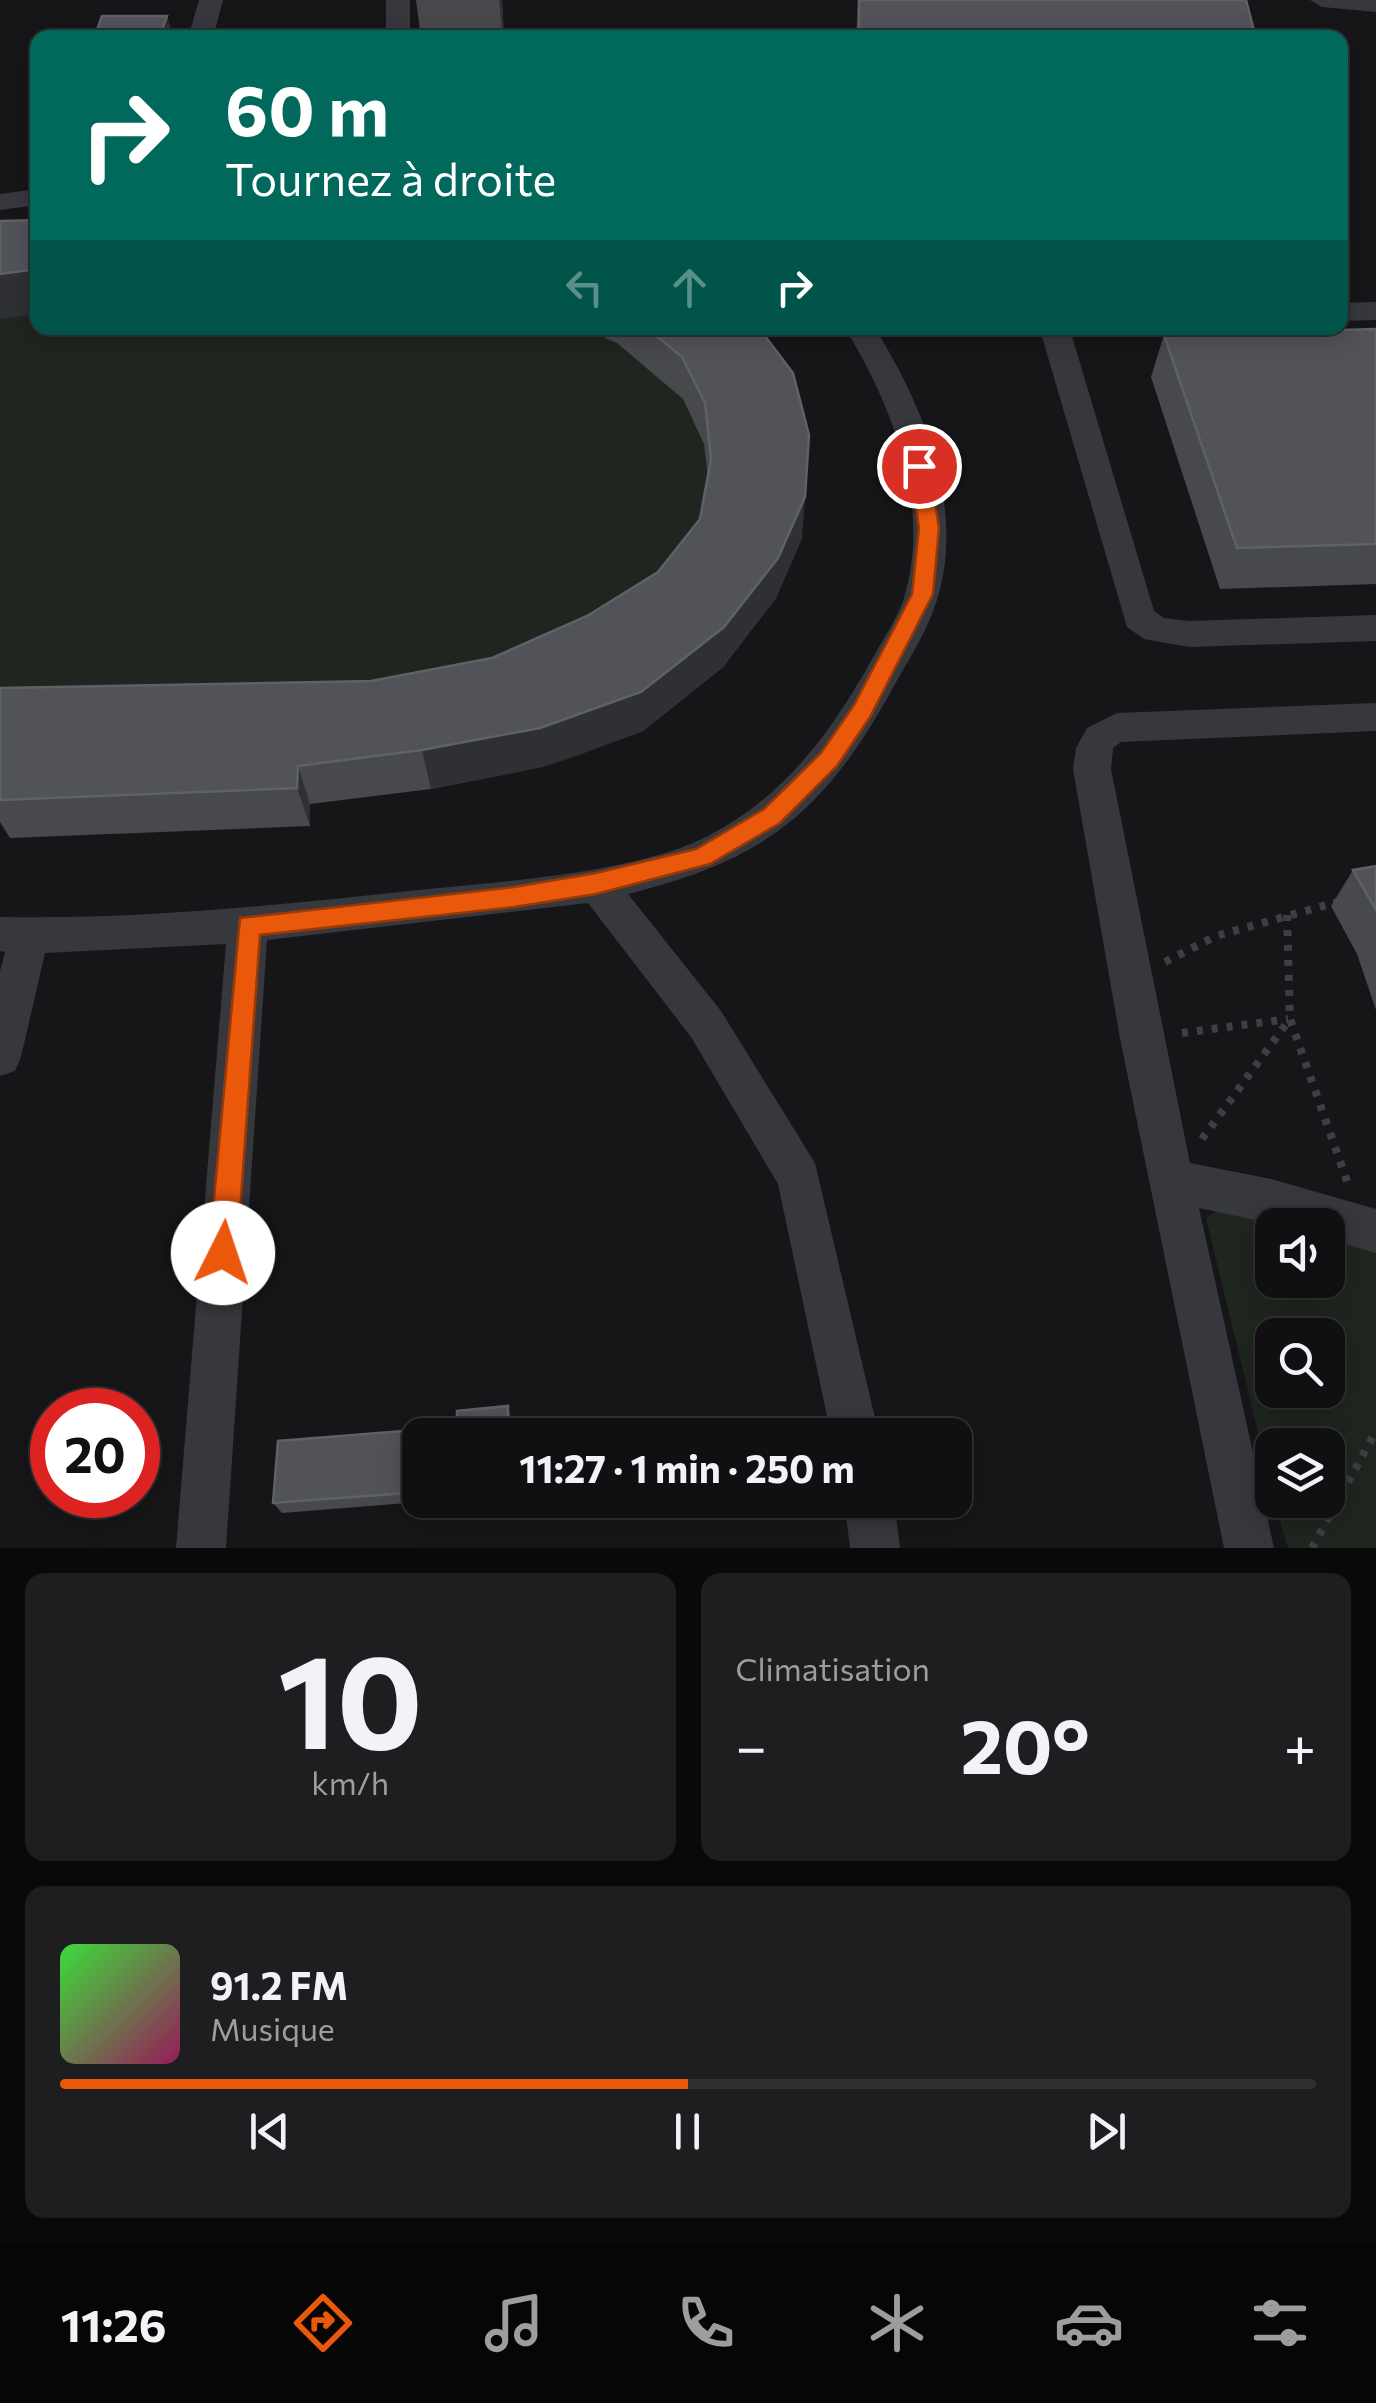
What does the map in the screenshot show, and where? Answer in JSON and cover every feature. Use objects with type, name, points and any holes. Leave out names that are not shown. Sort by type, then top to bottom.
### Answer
[{"type":"street","points":[[202,30],[211,0]]},
{"type":"street","points":[[398,0],[398,30]]},
{"type":"street","points":[[1322,0],[1376,5]]},
{"type":"street","points":[[0,202],[30,198]]},
{"type":"street","points":[[1348,312],[1376,311]]},
{"type":"street","points":[[0,1057],[14,935],[248,925],[514,897],[596,884],[702,857],[772,816],[829,760],[862,711],[906,632],[922,594],[929,528],[914,434],[888,370],[865,335]]},
{"type":"street","points":[[1057,335],[1139,618],[1156,630],[1189,634],[1376,628]]},
{"type":"street","points":[[1250,1548],[1141,1038],[1092,768],[1092,747],[1103,733],[1118,728],[1376,717]]},
{"type":"street","points":[[596,884],[706,1024],[798,1178],[815,1236],[852,1418]]},
{"type":"street","points":[[201,1548],[248,925]]},
{"type":"street","points":[[1172,1181],[1270,1200],[1370,1230]]},
{"type":"street","points":[[871,1518],[875,1548]]},
{"type":"path","points":[[1133,978],[1216,936],[1358,896]]},
{"type":"path","points":[[1287,915],[1290,1019],[1370,1230]]},
{"type":"path","points":[[1141,1038],[1290,1019]]},
{"type":"path","points":[[1172,1181],[1290,1019]]},
{"type":"path","points":[[1312,1548],[1376,1431]]},
{"type":"shaded area","points":[[30,263],[30,335],[725,335],[753,362],[643,731],[542,767],[407,792],[204,808],[0,814],[0,267]]},
{"type":"shaded area","points":[[1219,1210],[1255,1216],[1255,1298],[1345,1298],[1345,1238],[1376,1249],[1376,1548],[1289,1548],[1286,1543],[1280,1518],[1345,1518],[1345,1428],[1257,1428],[1206,1218]]},
{"type":"building","points":[[859,0],[1246,0],[1254,30],[859,30]]},
{"type":"building","points":[[102,16],[167,16],[162,30],[97,30]]},
{"type":"building","points":[[30,220],[30,270],[0,274],[0,221]]},
{"type":"building","points":[[1376,329],[1376,544],[1237,548],[1164,335],[1348,335],[1348,330]]},
{"type":"building","points":[[655,335],[764,335],[793,373],[809,435],[805,497],[778,558],[724,627],[641,692],[540,728],[422,750],[298,766],[297,788],[0,800],[0,688],[371,681],[492,658],[587,616],[658,572],[700,519],[711,459],[705,403],[682,357]]},
{"type":"building","points":[[1376,866],[1376,910],[1353,870]]},
{"type":"building","points":[[508,1406],[508,1418],[457,1418],[457,1411]]},
{"type":"building","points":[[402,1431],[402,1493],[273,1503],[278,1441]]},
{"type":"route","points":[[223,1253],[248,925],[514,897],[596,884],[702,857],[772,816],[829,760],[862,711],[906,632],[922,594],[929,528],[919,466]]}]
